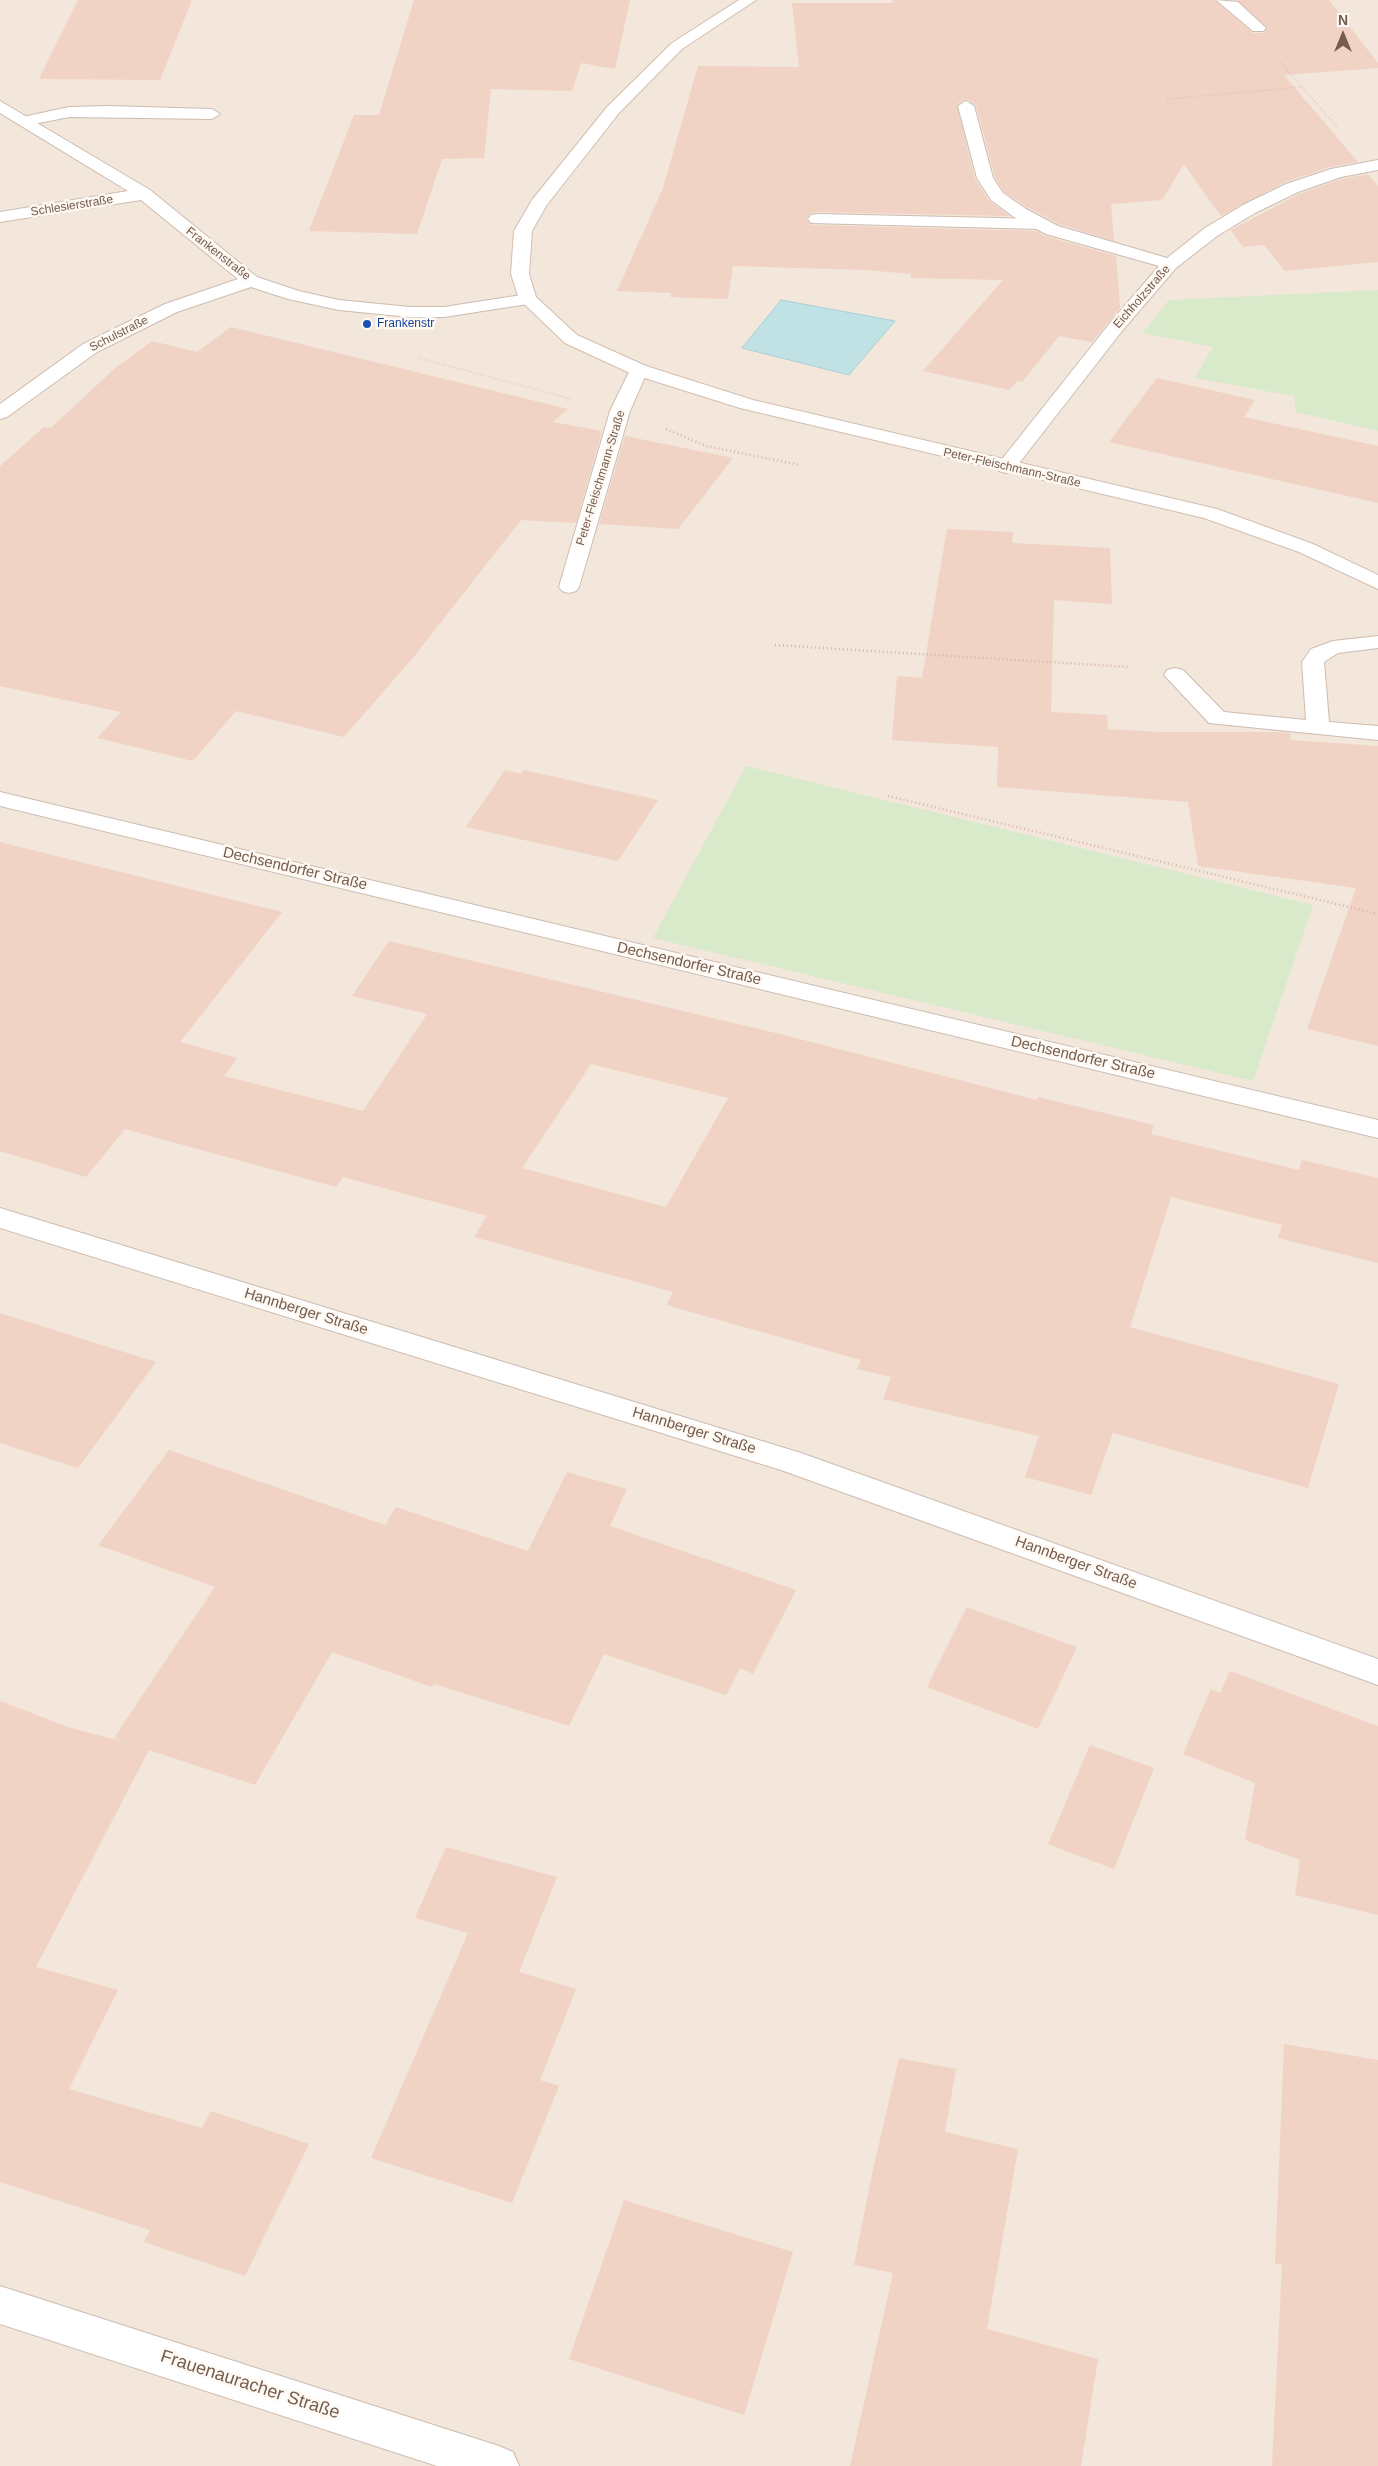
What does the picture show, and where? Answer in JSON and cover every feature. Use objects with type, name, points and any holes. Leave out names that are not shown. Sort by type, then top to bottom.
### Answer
[{"type":"street","name":"Peter-Fleischmann-Straße","points":[[748,0],[676,46],[613,110],[538,204],[523,231],[520,274],[528,299],[571,339],[639,370],[747,404],[1006,467],[1210,513],[1306,548],[1378,583]]},
{"type":"street","points":[[1223,0],[1234,5],[1258,28]]},
{"type":"street","name":"Frankenstraße","points":[[0,106],[144,194],[252,281],[294,295],[339,305],[410,312],[444,312],[528,299]]},
{"type":"street","points":[[966,106],[985,178],[997,196],[1020,213],[1052,230],[1170,264]]},
{"type":"street","points":[[24,121],[69,112],[108,111],[212,114]]},
{"type":"street","name":"Eichholzstraße","points":[[1006,467],[1116,327],[1170,264],[1211,232],[1266,200],[1292,188],[1337,174],[1376,165]]},
{"type":"street","name":"Schlesierstraße","points":[[0,217],[144,194]]},
{"type":"street","points":[[817,219],[1041,224]]},
{"type":"street","name":"Schulstraße","points":[[0,413],[90,348],[171,308],[252,281]]},
{"type":"street","name":"Peter-Fleischmann-Straße","points":[[568,587],[620,411],[639,370]]},
{"type":"street","points":[[1318,728],[1313,662],[1319,654],[1333,647],[1378,642]]},
{"type":"street","points":[[1175,675],[1217,718],[1378,733]]},
{"type":"street","name":"Dechsendorfer Straße","points":[[0,799],[1378,1129]]},
{"type":"street","name":"Hannberger Straße","points":[[0,1218],[790,1461],[1378,1672]]},
{"type":"street","name":"Frauenauracher Straße","points":[[0,2305],[499,2466]]},
{"type":"path","points":[[1258,28],[1264,44],[1361,154],[1376,165]]},
{"type":"path","points":[[1167,99],[1302,87]]},
{"type":"path","points":[[775,645],[1152,668],[1175,675]]},
{"type":"path","points":[[888,796],[1378,914]]},
{"type":"shaded area","points":[[0,0],[1378,0],[1378,2466],[0,2466]]},
{"type":"green space","points":[[1378,290],[1378,431],[1296,412],[1294,396],[1195,378],[1213,347],[1143,333],[1169,300]]},
{"type":"green space","points":[[746,766],[1313,905],[1253,1081],[653,938]]},
{"type":"water","points":[[781,300],[895,321],[849,375],[742,348]]},
{"type":"building","points":[[78,0],[192,0],[160,80],[39,79]]},
{"type":"building","points":[[414,0],[630,0],[615,69],[581,63],[572,91],[491,89],[484,158],[442,159],[417,234],[309,231],[354,115],[379,115]]},
{"type":"building","points":[[892,0],[1214,0],[1253,33],[1263,33],[1268,28],[1237,0],[1329,0],[1378,63],[1378,68],[1284,75],[1358,162],[1330,167],[1285,182],[1221,216],[1184,164],[1162,200],[1111,204],[1114,241],[1059,224],[1004,192],[995,177],[976,106],[967,99],[957,104],[975,179],[989,201],[1010,216],[817,212],[810,214],[806,219],[811,225],[1036,231],[1045,236],[1116,256],[1120,308],[1092,342],[1059,336],[1022,382],[1017,381],[1009,390],[923,371],[1003,280],[911,278],[911,274],[866,270],[733,266],[728,299],[670,297],[672,293],[617,291],[663,188],[698,66],[799,67],[792,3],[893,3]]},
{"type":"building","points":[[1368,174],[1378,186],[1378,262],[1285,271],[1264,245],[1243,247],[1231,230],[1299,194],[1341,179]]},
{"type":"building","points":[[231,327],[568,409],[553,422],[602,431],[576,523],[521,520],[416,654],[344,737],[236,711],[193,761],[97,738],[121,712],[0,686],[0,466],[44,427],[51,428],[114,369],[152,341],[197,352]]},
{"type":"building","points":[[1157,378],[1255,400],[1244,417],[1378,446],[1378,503],[1109,442]]},
{"type":"building","points":[[625,436],[733,458],[678,529],[599,524]]},
{"type":"building","points":[[947,529],[1013,532],[1012,543],[1110,548],[1112,604],[1054,600],[1051,712],[1107,715],[1108,729],[1158,732],[1279,732],[1290,733],[1291,740],[1378,746],[1378,1046],[1307,1029],[1356,888],[1198,866],[1188,802],[997,787],[998,747],[892,740],[897,676],[922,678]]},
{"type":"building","points":[[505,770],[521,774],[524,770],[658,800],[618,861],[466,827]]},
{"type":"building","points":[[0,842],[282,912],[180,1042],[237,1058],[224,1076],[363,1111],[427,1014],[352,996],[389,941],[784,1035],[1037,1100],[1038,1097],[1154,1125],[1151,1134],[1299,1170],[1302,1160],[1378,1178],[1378,1263],[1278,1238],[1282,1225],[1171,1197],[1130,1327],[1339,1384],[1308,1488],[1113,1433],[1091,1495],[1025,1477],[1039,1436],[883,1399],[891,1377],[857,1369],[861,1360],[666,1305],[673,1292],[474,1237],[487,1216],[343,1177],[336,1187],[125,1129],[86,1177],[0,1151]],"holes":[[[591,1064],[728,1098],[666,1207],[522,1168]]]},
{"type":"building","points":[[0,1313],[156,1362],[78,1468],[0,1443]]},
{"type":"building","points":[[169,1450],[385,1525],[396,1507],[528,1551],[567,1472],[627,1489],[610,1526],[796,1590],[753,1674],[740,1668],[726,1695],[604,1654],[569,1726],[434,1684],[432,1687],[332,1652],[255,1785],[149,1750],[36,1967],[118,1990],[69,2089],[202,2128],[211,2111],[309,2144],[245,2276],[144,2242],[150,2230],[0,2182],[0,1701],[71,1728],[128,1743],[114,1738],[215,1587],[98,1545]]},
{"type":"building","points":[[967,1607],[1077,1647],[1038,1729],[927,1687]]},
{"type":"building","points":[[1230,1671],[1378,1726],[1378,1915],[1295,1895],[1300,1860],[1245,1840],[1255,1783],[1183,1754],[1211,1689],[1220,1693]]},
{"type":"building","points":[[1090,1745],[1154,1768],[1114,1869],[1048,1844]]},
{"type":"building","points":[[446,1847],[557,1877],[519,1972],[576,1989],[540,2080],[559,2086],[512,2203],[371,2158],[468,1933],[415,1918]]},
{"type":"building","points":[[1284,2044],[1378,2060],[1378,2466],[1272,2466],[1282,2265],[1275,2264]]},
{"type":"building","points":[[899,2058],[956,2069],[945,2132],[1018,2149],[987,2329],[1098,2359],[1081,2466],[850,2466],[893,2273],[854,2265],[872,2174]]},
{"type":"building","points":[[624,2200],[793,2252],[744,2415],[569,2359]]},
{"type":"place","name":"Frankenstr","points":[[367,324]]}]
